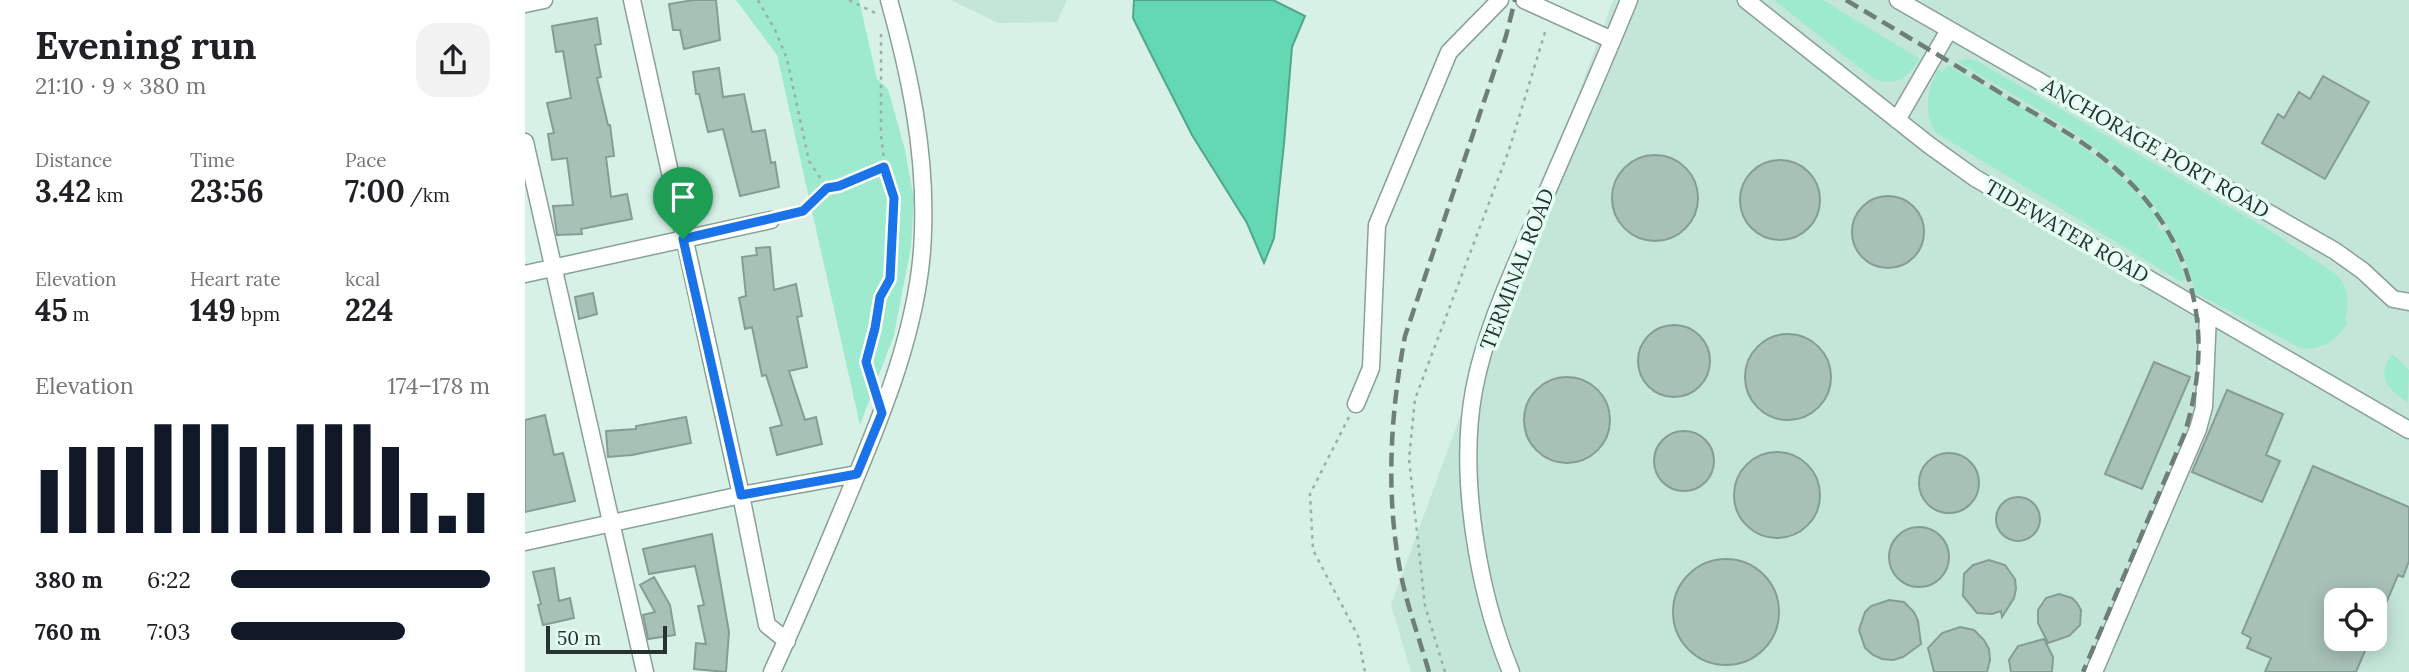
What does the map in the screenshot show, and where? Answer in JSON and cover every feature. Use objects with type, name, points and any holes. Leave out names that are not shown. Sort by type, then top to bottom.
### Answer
[{"type":"street","points":[[525,4],[544,0]]},
{"type":"street","points":[[632,0],[767,625],[787,641]]},
{"type":"street","points":[[772,672],[882,413],[900,357],[919,274],[923,186],[918,133],[908,66],[889,0]]},
{"type":"street","points":[[1356,404],[1371,368],[1377,225],[1449,52],[1500,0]]},
{"type":"street","points":[[1524,0],[1612,40]]},
{"type":"street","name":"TERMINAL ROAD","points":[[1511,672],[1496,632],[1477,548],[1470,494],[1468,440],[1474,391],[1487,338],[1505,289],[1629,0]]},
{"type":"street","name":"TIDEWATER ROAD","points":[[1746,0],[1897,120],[1975,177],[2409,430]]},
{"type":"street","name":"ANCHORAGE PORT ROAD","points":[[1898,0],[2335,251],[2401,301],[2409,316]]},
{"type":"street","points":[[1897,120],[1949,30]]},
{"type":"street","points":[[525,142],[645,672]]},
{"type":"street","points":[[525,274],[771,220]]},
{"type":"street","points":[[2094,672],[2198,429],[2204,407],[2209,314]]},
{"type":"street","points":[[525,542],[741,495],[857,474]]},
{"type":"path","points":[[758,0],[787,59],[809,161],[827,188]]},
{"type":"path","points":[[849,0],[879,15]]},
{"type":"path","points":[[1444,672],[1425,606],[1409,459],[1415,399],[1509,150],[1552,13]]},
{"type":"path","points":[[874,387],[866,362],[880,297],[890,279],[894,198],[884,167],[881,135],[882,28]]},
{"type":"path","points":[[771,220],[803,211],[827,188],[839,186],[884,167]]},
{"type":"path","points":[[1356,404],[1310,494],[1313,550],[1358,636],[1365,672]]},
{"type":"shaded area","points":[[736,0],[859,0],[877,79],[888,89],[905,150],[914,199],[911,247],[894,335],[860,425],[777,55]]},
{"type":"shaded area","points":[[951,0],[1067,0],[1057,22],[998,23]]},
{"type":"shaded area","points":[[1134,0],[1273,0],[1305,16],[1292,47],[1274,238],[1264,263],[1247,223],[1192,135],[1133,18]]},
{"type":"shaded area","points":[[1613,0],[2409,0],[2409,672],[1411,672],[1391,605]]},
{"type":"shaded area","points":[[1774,0],[1823,0],[1920,59],[1901,79],[1890,82],[1874,79]]},
{"type":"shaded area","points":[[1956,61],[1977,61],[2269,230],[2336,274],[2344,285],[2348,307],[2345,320],[2348,322],[2340,334],[2330,342],[2303,349],[2195,293],[2181,251],[2160,214],[2133,182],[2102,153],[2067,128]]},
{"type":"shaded area","points":[[1948,65],[2063,134],[2119,175],[2142,198],[2160,222],[2157,224],[2161,231],[2165,229],[2186,279],[2180,281],[1935,132],[1929,116],[1929,93],[1938,70],[1942,72]]},
{"type":"shaded area","points":[[2392,355],[2409,370],[2408,403],[2395,394],[2384,377],[2384,370]]},
{"type":"building","points":[[716,0],[720,40],[684,49],[680,30],[673,30],[669,4]]},
{"type":"building","points":[[597,18],[601,44],[595,45],[601,77],[597,78],[610,125],[614,156],[606,157],[611,197],[627,194],[632,219],[581,229],[582,234],[557,235],[553,206],[573,205],[567,158],[552,160],[548,134],[554,133],[547,103],[571,98],[563,51],[556,52],[552,26]]},
{"type":"building","points":[[719,68],[723,97],[744,94],[752,132],[765,130],[779,187],[740,196],[723,129],[708,132],[699,94],[696,94],[693,72]]},
{"type":"building","points":[[2323,76],[2369,102],[2325,179],[2262,143],[2278,114],[2284,118],[2299,92],[2310,99]]},
{"type":"building","points":[[1647,155],[1663,155],[1686,167],[1695,181],[1698,198],[1695,215],[1686,229],[1663,241],[1647,241],[1631,234],[1619,222],[1612,206],[1612,190],[1619,174],[1631,162]]},
{"type":"building","points":[[1780,160],[1795,163],[1808,172],[1817,185],[1820,200],[1817,215],[1808,228],[1795,237],[1780,240],[1765,237],[1752,228],[1743,215],[1740,200],[1743,185],[1752,172],[1765,163]]},
{"type":"building","points":[[1888,196],[1908,202],[1918,212],[1924,232],[1918,252],[1908,262],[1888,268],[1868,262],[1858,252],[1852,232],[1858,212],[1868,202]]},
{"type":"building","points":[[770,247],[774,290],[796,284],[802,316],[797,317],[807,367],[789,371],[805,420],[816,417],[822,444],[777,455],[770,428],[782,425],[766,375],[762,376],[752,327],[745,329],[739,298],[746,296],[742,257],[757,255],[756,248]]},
{"type":"building","points":[[593,293],[597,314],[579,319],[575,297]]},
{"type":"building","points":[[1674,325],[1694,331],[1704,341],[1710,361],[1704,381],[1694,391],[1674,397],[1654,391],[1644,381],[1638,361],[1644,341],[1654,331]]},
{"type":"building","points":[[1780,334],[1796,334],[1819,346],[1828,360],[1831,377],[1828,394],[1819,408],[1796,420],[1780,420],[1764,413],[1752,401],[1745,385],[1745,369],[1752,353],[1764,341]]},
{"type":"building","points":[[2154,362],[2190,377],[2142,489],[2105,474]]},
{"type":"building","points":[[1559,377],[1575,377],[1598,389],[1607,403],[1610,420],[1607,437],[1598,451],[1575,463],[1559,463],[1543,456],[1531,444],[1524,428],[1524,412],[1531,396],[1543,384]]},
{"type":"building","points":[[2227,390],[2283,414],[2266,455],[2280,461],[2262,502],[2192,472]]},
{"type":"building","points":[[545,415],[554,455],[563,453],[575,501],[525,512],[525,420]]},
{"type":"building","points":[[686,417],[691,443],[608,457],[606,431],[636,429],[636,426]]},
{"type":"building","points":[[1684,431],[1701,436],[1709,444],[1714,461],[1709,478],[1701,486],[1684,491],[1667,486],[1659,478],[1654,461],[1659,444],[1667,436]]},
{"type":"building","points":[[1769,452],[1785,452],[1808,464],[1817,478],[1820,495],[1817,512],[1808,526],[1785,538],[1769,538],[1753,531],[1741,519],[1734,503],[1734,487],[1741,471],[1753,459]]},
{"type":"building","points":[[1943,453],[1955,453],[1974,466],[1979,483],[1977,495],[1966,508],[1955,513],[1943,513],[1924,500],[1919,489],[1919,477],[1932,458]]},
{"type":"building","points":[[2313,466],[2409,507],[2409,561],[2403,577],[2398,575],[2387,601],[2387,588],[2324,588],[2324,651],[2365,651],[2356,672],[2265,672],[2271,658],[2247,648],[2251,638],[2242,633]]},
{"type":"building","points":[[2018,497],[2034,503],[2040,519],[2034,535],[2018,541],[2002,535],[1996,519],[2002,503]]},
{"type":"building","points":[[1913,527],[1925,527],[1944,540],[1949,557],[1947,569],[1936,582],[1925,587],[1913,587],[1894,574],[1889,563],[1889,551],[1902,532]]},
{"type":"building","points":[[712,534],[729,632],[726,672],[694,669],[696,643],[706,644],[698,606],[704,605],[695,566],[649,574],[643,549]]},
{"type":"building","points":[[1726,559],[1746,563],[1763,575],[1775,592],[1779,612],[1775,632],[1763,649],[1746,661],[1726,665],[1706,661],[1689,649],[1677,632],[1673,612],[1677,592],[1689,575],[1706,563]]},
{"type":"building","points":[[1989,560],[2005,565],[2015,579],[2014,598],[2002,617],[2001,611],[1992,614],[1977,613],[1963,596],[1964,574],[1973,565]]},
{"type":"building","points":[[554,568],[559,601],[570,598],[574,618],[543,625],[533,572]]},
{"type":"building","points":[[654,577],[670,605],[675,635],[648,639],[643,615],[655,612],[640,585]]},
{"type":"building","points":[[2059,594],[2072,598],[2077,603],[2081,610],[2080,625],[2069,636],[2048,643],[2038,623],[2038,610],[2046,598]]},
{"type":"building","points":[[1889,600],[1904,602],[1914,612],[1921,644],[1903,657],[1893,660],[1882,659],[1865,648],[1859,630],[1865,612],[1871,606]]},
{"type":"building","points":[[1960,627],[1974,630],[1984,640],[1989,649],[1987,672],[1934,672],[1928,648],[1942,633]]},
{"type":"building","points":[[2044,639],[2053,657],[2052,672],[2011,672],[2009,660],[2018,646]]},
{"type":"railway","points":[[1429,672],[1402,580],[1393,519],[1391,457],[1396,396],[1405,336],[1506,36],[1515,0]]},
{"type":"railway","points":[[1846,0],[2065,131],[2104,159],[2143,197],[2165,226],[2181,258],[2192,291],[2198,326],[2194,398],[2184,435],[2083,672]]},
{"type":"route","points":[[884,167],[894,198],[890,279],[880,297],[866,362],[882,413],[857,474],[741,495],[683,239],[803,211],[827,188],[839,186],[884,167]]}]
